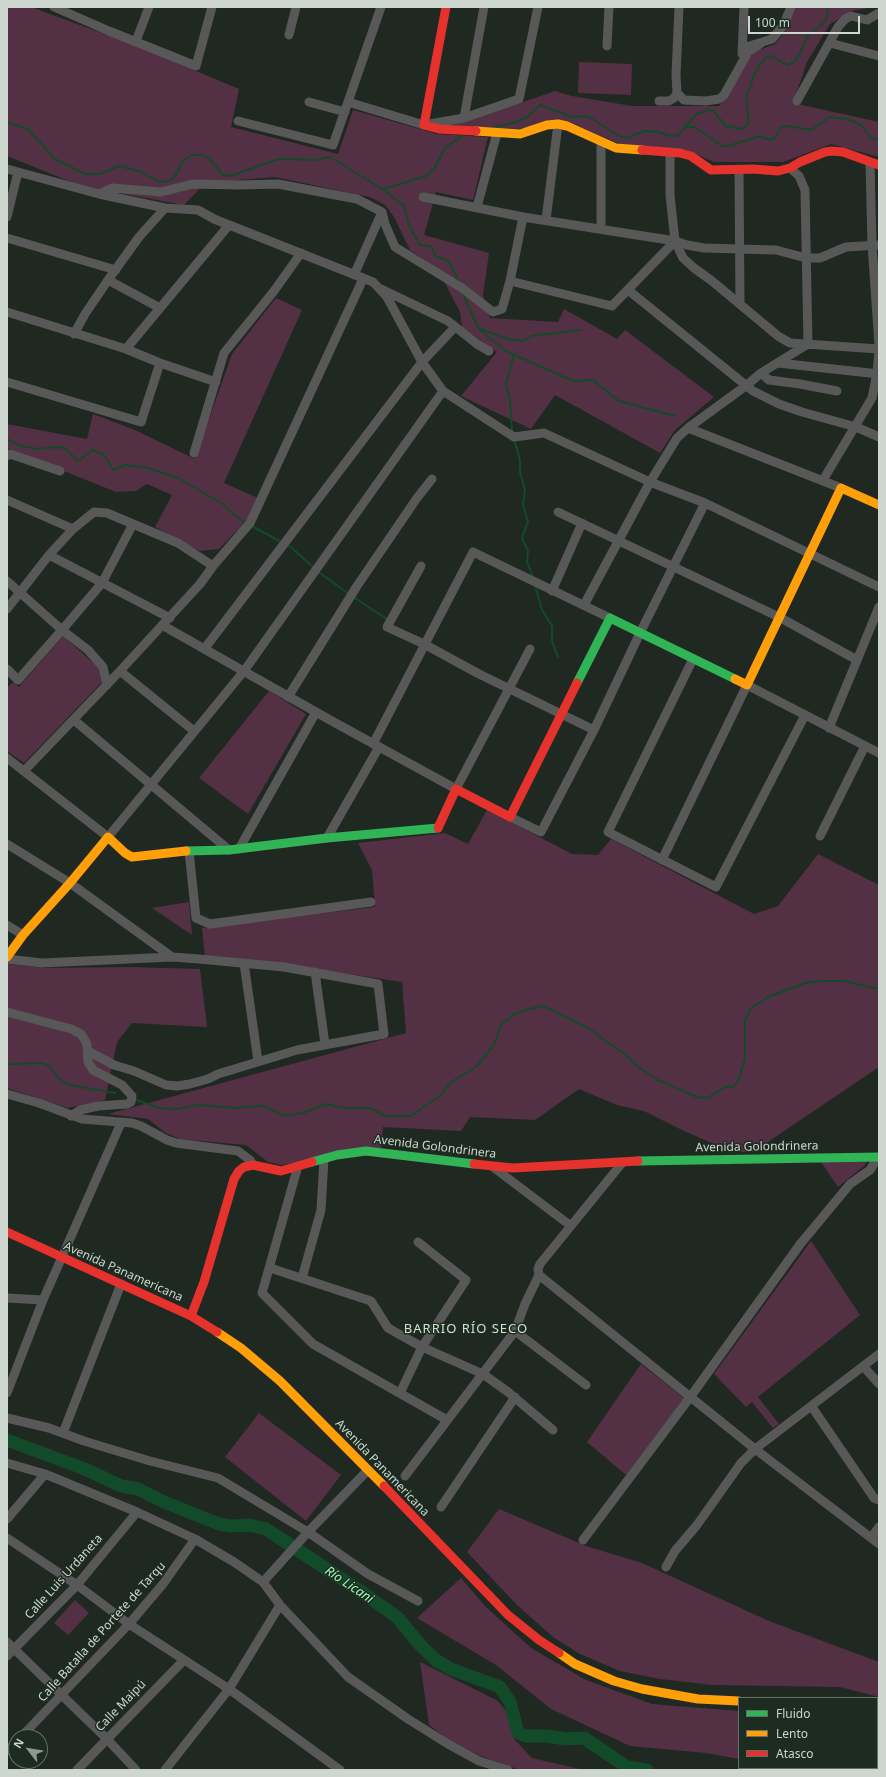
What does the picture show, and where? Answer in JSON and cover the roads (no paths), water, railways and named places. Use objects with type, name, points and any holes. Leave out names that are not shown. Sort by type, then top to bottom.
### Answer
[{"type":"street","points":[[54,7],[196,66],[212,7]]},
{"type":"street","points":[[136,41],[149,7]]},
{"type":"street","points":[[289,35],[296,7]]},
{"type":"street","points":[[238,122],[333,144],[381,7]]},
{"type":"street","points":[[424,125],[446,7]]},
{"type":"street","points":[[464,118],[484,7]]},
{"type":"street","points":[[424,125],[464,118],[519,99],[538,7]]},
{"type":"street","points":[[607,46],[609,7]]},
{"type":"street","points":[[659,101],[669,101],[674,98],[677,93],[676,75],[679,7]]},
{"type":"street","points":[[742,61],[744,7]]},
{"type":"street","points":[[742,48],[760,44],[777,35],[790,7]]},
{"type":"street","points":[[798,101],[838,27],[845,19],[851,16],[867,20],[879,13]]},
{"type":"street","points":[[830,43],[879,56]]},
{"type":"street","points":[[677,93],[684,100],[706,101],[719,99],[724,95],[748,52],[760,44]]},
{"type":"street","points":[[309,102],[345,112]]},
{"type":"street","points":[[348,102],[438,129],[520,134],[548,125],[558,124],[567,126],[616,148],[670,152],[691,156],[711,170],[778,171],[790,168],[800,162],[825,152],[832,151],[843,152],[879,165]]},
{"type":"street","points":[[546,220],[558,124]]},
{"type":"street","points":[[477,207],[497,133]]},
{"type":"street","points":[[601,142],[601,229]]},
{"type":"street","points":[[670,152],[670,195],[675,241],[683,258],[778,336],[790,343],[879,350],[878,373],[872,398],[823,480]]},
{"type":"street","points":[[800,162],[805,190],[808,344]]},
{"type":"street","points":[[870,162],[876,245],[879,345]]},
{"type":"street","points":[[7,168],[100,194],[164,208],[198,210],[214,220],[373,282],[387,297],[422,362],[443,391],[514,436],[544,434],[650,482],[705,503],[879,587]]},
{"type":"street","points":[[790,168],[799,176],[805,190]]},
{"type":"street","points":[[739,170],[740,304]]},
{"type":"street","points":[[7,217],[18,172]]},
{"type":"street","points":[[100,194],[112,188],[161,192],[193,184],[278,184],[357,199],[382,212],[385,224],[395,247],[462,288],[493,312],[502,309],[510,281],[523,217]]},
{"type":"street","points":[[423,197],[523,217],[675,241],[704,248],[776,250],[806,258],[820,258],[846,247],[876,245]]},
{"type":"street","points":[[74,334],[85,314],[108,280],[139,237],[164,208]]},
{"type":"street","points":[[354,275],[382,212]]},
{"type":"street","points":[[126,349],[229,225]]},
{"type":"street","points":[[7,238],[116,270]]},
{"type":"street","points":[[510,281],[612,306],[675,241]]},
{"type":"street","points":[[194,453],[224,353],[274,291],[301,253]]},
{"type":"street","points":[[25,770],[170,618],[250,523],[363,279]]},
{"type":"street","points":[[108,280],[160,308]]},
{"type":"street","points":[[380,289],[448,321],[477,344],[489,351]]},
{"type":"street","points":[[628,290],[753,391],[779,404],[856,427],[879,437]]},
{"type":"street","points":[[7,312],[126,349],[160,363],[216,382]]},
{"type":"street","points":[[205,648],[422,362],[455,327]]},
{"type":"street","points":[[584,605],[650,482],[677,438],[761,373],[808,344]]},
{"type":"street","points":[[7,382],[141,422],[160,363]]},
{"type":"street","points":[[778,363],[878,373]]},
{"type":"street","points":[[761,373],[769,380],[837,390]]},
{"type":"street","points":[[88,1052],[114,1065],[134,1071],[166,1085],[177,1086],[208,1079],[218,1074],[297,1050],[384,1034],[378,984],[315,972],[244,963],[172,957],[42,963],[7,958],[23,935],[70,883],[244,671],[443,391]]},
{"type":"street","points":[[688,428],[823,480],[879,505]]},
{"type":"street","points":[[7,456],[10,454],[60,471]]},
{"type":"street","points":[[288,697],[362,580],[417,498],[432,479]]},
{"type":"street","points":[[662,860],[841,488]]},
{"type":"street","points":[[7,500],[73,529]]},
{"type":"street","points":[[162,625],[376,746],[541,832],[594,730],[640,633],[705,503]]},
{"type":"street","points":[[7,609],[21,593],[49,555],[73,529],[94,512],[101,511],[178,543],[213,566]]},
{"type":"street","points":[[558,512],[779,617],[857,660]]},
{"type":"street","points":[[552,591],[582,523]]},
{"type":"street","points":[[9,675],[18,680],[102,583],[133,524]]},
{"type":"street","points":[[327,838],[376,746],[424,644],[473,552],[747,685],[879,753]]},
{"type":"street","points":[[49,555],[170,618]]},
{"type":"street","points":[[420,566],[387,627],[424,644],[479,674],[594,730]]},
{"type":"street","points":[[7,581],[62,630],[88,650],[104,667],[107,685]]},
{"type":"street","points":[[829,728],[879,607]]},
{"type":"street","points":[[510,816],[610,618]]},
{"type":"street","points":[[7,758],[25,770],[108,837],[125,853],[132,857],[189,851],[229,850],[327,838],[438,828],[456,789],[530,649]]},
{"type":"street","points":[[693,659],[608,832],[662,860],[716,887],[805,715]]},
{"type":"street","points":[[120,670],[194,731]]},
{"type":"street","points":[[239,848],[316,712]]},
{"type":"street","points":[[74,720],[229,850]]},
{"type":"street","points":[[820,836],[865,746]]},
{"type":"street","points":[[7,844],[70,883],[172,957]]},
{"type":"street","points":[[189,851],[196,918],[210,924],[371,902]]},
{"type":"street","points":[[7,925],[23,935]]},
{"type":"street","points":[[244,963],[258,1061]]},
{"type":"street","points":[[315,972],[325,1044]]},
{"type":"street","points":[[7,1012],[76,1031],[84,1039],[88,1052],[88,1062],[93,1070],[122,1085],[132,1096],[131,1102],[127,1104],[93,1107],[80,1110],[71,1116]]},
{"type":"street","points":[[7,1094],[39,1103],[82,1119],[132,1123],[176,1143],[238,1151],[250,1160],[253,1165],[244,1166],[234,1179],[204,1282],[191,1316]]},
{"type":"street","points":[[7,1393],[43,1300],[122,1123]]},
{"type":"street","name":"Avenida Golondrinera","points":[[253,1165],[281,1171],[354,1152],[382,1151],[440,1162],[512,1168],[599,1162],[622,1163],[751,1158],[876,1158]]},
{"type":"street","points":[[583,1540],[691,1396],[801,1243],[850,1184],[870,1170],[876,1158]]},
{"type":"street","points":[[302,1278],[321,1210],[324,1159]]},
{"type":"street","points":[[405,1476],[515,1331],[525,1304],[539,1275],[538,1269],[540,1264],[622,1163]]},
{"type":"street","points":[[298,1166],[262,1293],[313,1344],[447,1420]]},
{"type":"street","points":[[493,1167],[571,1226]]},
{"type":"street","name":"Avenida Panamericana","points":[[7,1232],[61,1258],[191,1316],[241,1348],[268,1370],[368,1470],[508,1615],[539,1640],[574,1664],[614,1681],[642,1689],[698,1699],[738,1701]]},
{"type":"street","points":[[400,1393],[422,1347],[466,1280],[418,1242]]},
{"type":"street","points":[[270,1268],[371,1301],[388,1328],[422,1347],[483,1374],[515,1397],[553,1430]]},
{"type":"street","points":[[539,1275],[755,1449],[879,1544]]},
{"type":"street","points":[[63,1433],[121,1284]]},
{"type":"street","points":[[7,1298],[43,1300]]},
{"type":"street","points":[[515,1331],[586,1385]]},
{"type":"street","points":[[666,1566],[675,1551],[697,1525],[741,1463],[755,1449],[812,1407],[879,1354]]},
{"type":"street","points":[[864,1367],[879,1384]]},
{"type":"street","points":[[441,1507],[515,1397]]},
{"type":"street","points":[[812,1407],[874,1498],[879,1500]]},
{"type":"street","points":[[7,1418],[63,1433],[150,1461],[218,1478],[308,1532],[368,1574],[418,1601]]},
{"type":"street","points":[[7,1463],[45,1474],[137,1512],[195,1539],[234,1562],[263,1582],[280,1605],[348,1677],[408,1719],[448,1744],[479,1761],[508,1770]]},
{"type":"street","points":[[263,1582],[308,1532],[368,1470]]},
{"type":"street","points":[[7,1520],[45,1474]]},
{"type":"street","name":"Calle Luis Urdaneta","points":[[7,1656],[10,1646],[77,1584],[137,1512]]},
{"type":"street","points":[[871,1538],[879,1527]]},
{"type":"street","points":[[7,1538],[77,1584],[128,1624],[229,1689],[340,1770]]},
{"type":"street","name":"Calle Batalla de Portete de Tarqu","points":[[29,1729],[62,1696],[163,1584],[195,1539]]},
{"type":"street","points":[[165,1770],[229,1689],[280,1605]]},
{"type":"street","points":[[10,1646],[107,1739],[136,1770]]},
{"type":"street","name":"Calle Maipú","points":[[77,1770],[184,1660]]},
{"type":"waterway","points":[[494,127],[516,122],[527,117],[540,105],[572,117],[588,116],[619,136],[626,138],[645,131],[677,136],[697,114],[708,110],[713,111],[726,126],[743,129],[749,122],[746,95],[753,77],[761,63],[766,57],[772,56],[787,65],[795,61],[801,52],[808,35],[824,23],[828,15],[827,7]]},
{"type":"waterway","points":[[685,127],[695,127],[722,146],[728,146],[760,136],[767,139],[774,139],[781,127],[788,126],[811,130],[830,117],[851,120],[862,126],[870,138],[879,139]]},
{"type":"waterway","points":[[7,122],[28,129],[55,159],[85,174],[100,174],[119,166],[142,172],[160,182],[170,181],[175,176],[183,161],[192,155],[203,155],[210,159],[223,175],[230,176],[279,159],[316,160],[330,157],[384,190],[404,206],[409,225],[420,245],[432,247],[435,256],[449,261],[459,282]]},
{"type":"waterway","points":[[384,189],[426,176],[434,169],[445,148],[464,135]]},
{"type":"waterway","points":[[463,293],[479,329],[506,351],[573,381],[593,380],[619,401],[675,416]]},
{"type":"waterway","points":[[481,329],[509,339],[524,341],[532,336],[581,330]]},
{"type":"waterway","points":[[512,431],[510,400],[506,384],[514,355]]},
{"type":"waterway","points":[[7,439],[21,446],[37,449],[56,447],[65,448],[78,461],[93,450],[105,456],[113,470],[125,465],[148,468],[178,478],[223,504],[246,523]]},
{"type":"waterway","points":[[514,439],[520,460],[520,472],[525,490],[523,504],[528,522],[522,538],[528,551],[527,562],[533,577]]},
{"type":"waterway","points":[[252,526],[281,542]]},
{"type":"waterway","points":[[287,545],[314,568]]},
{"type":"waterway","points":[[317,571],[349,594]]},
{"type":"waterway","points":[[535,585],[542,610],[552,626],[552,641],[558,657]]},
{"type":"waterway","points":[[353,597],[387,619]]},
{"type":"waterway","points":[[137,1100],[159,1108],[177,1109],[197,1105],[236,1108],[261,1106],[267,1107],[284,1116],[303,1113],[326,1104],[343,1108],[370,1108],[386,1116],[411,1116],[441,1095],[450,1083],[477,1066],[494,1045],[501,1025],[513,1015],[525,1010],[543,1006],[588,1028],[658,1080],[699,1098],[709,1097],[725,1087],[733,1087],[739,1079],[745,1058],[745,1021],[751,1008],[768,997],[805,983],[824,981],[844,981],[879,989]]},
{"type":"waterway","points":[[7,1064],[42,1063],[50,1067],[61,1081],[70,1085],[115,1093]]},
{"type":"waterway","name":"Río Licani","points":[[7,1440],[85,1469],[121,1486],[138,1489],[164,1502],[219,1524],[231,1526],[249,1525],[266,1529],[398,1618],[421,1646],[437,1661],[451,1669],[500,1687],[510,1702],[518,1733],[526,1736],[548,1736],[565,1739],[584,1738],[627,1767],[647,1770]]},
{"type":"district","name":"BARRIO RÍO SECO","points":[[466,1329]]}]
